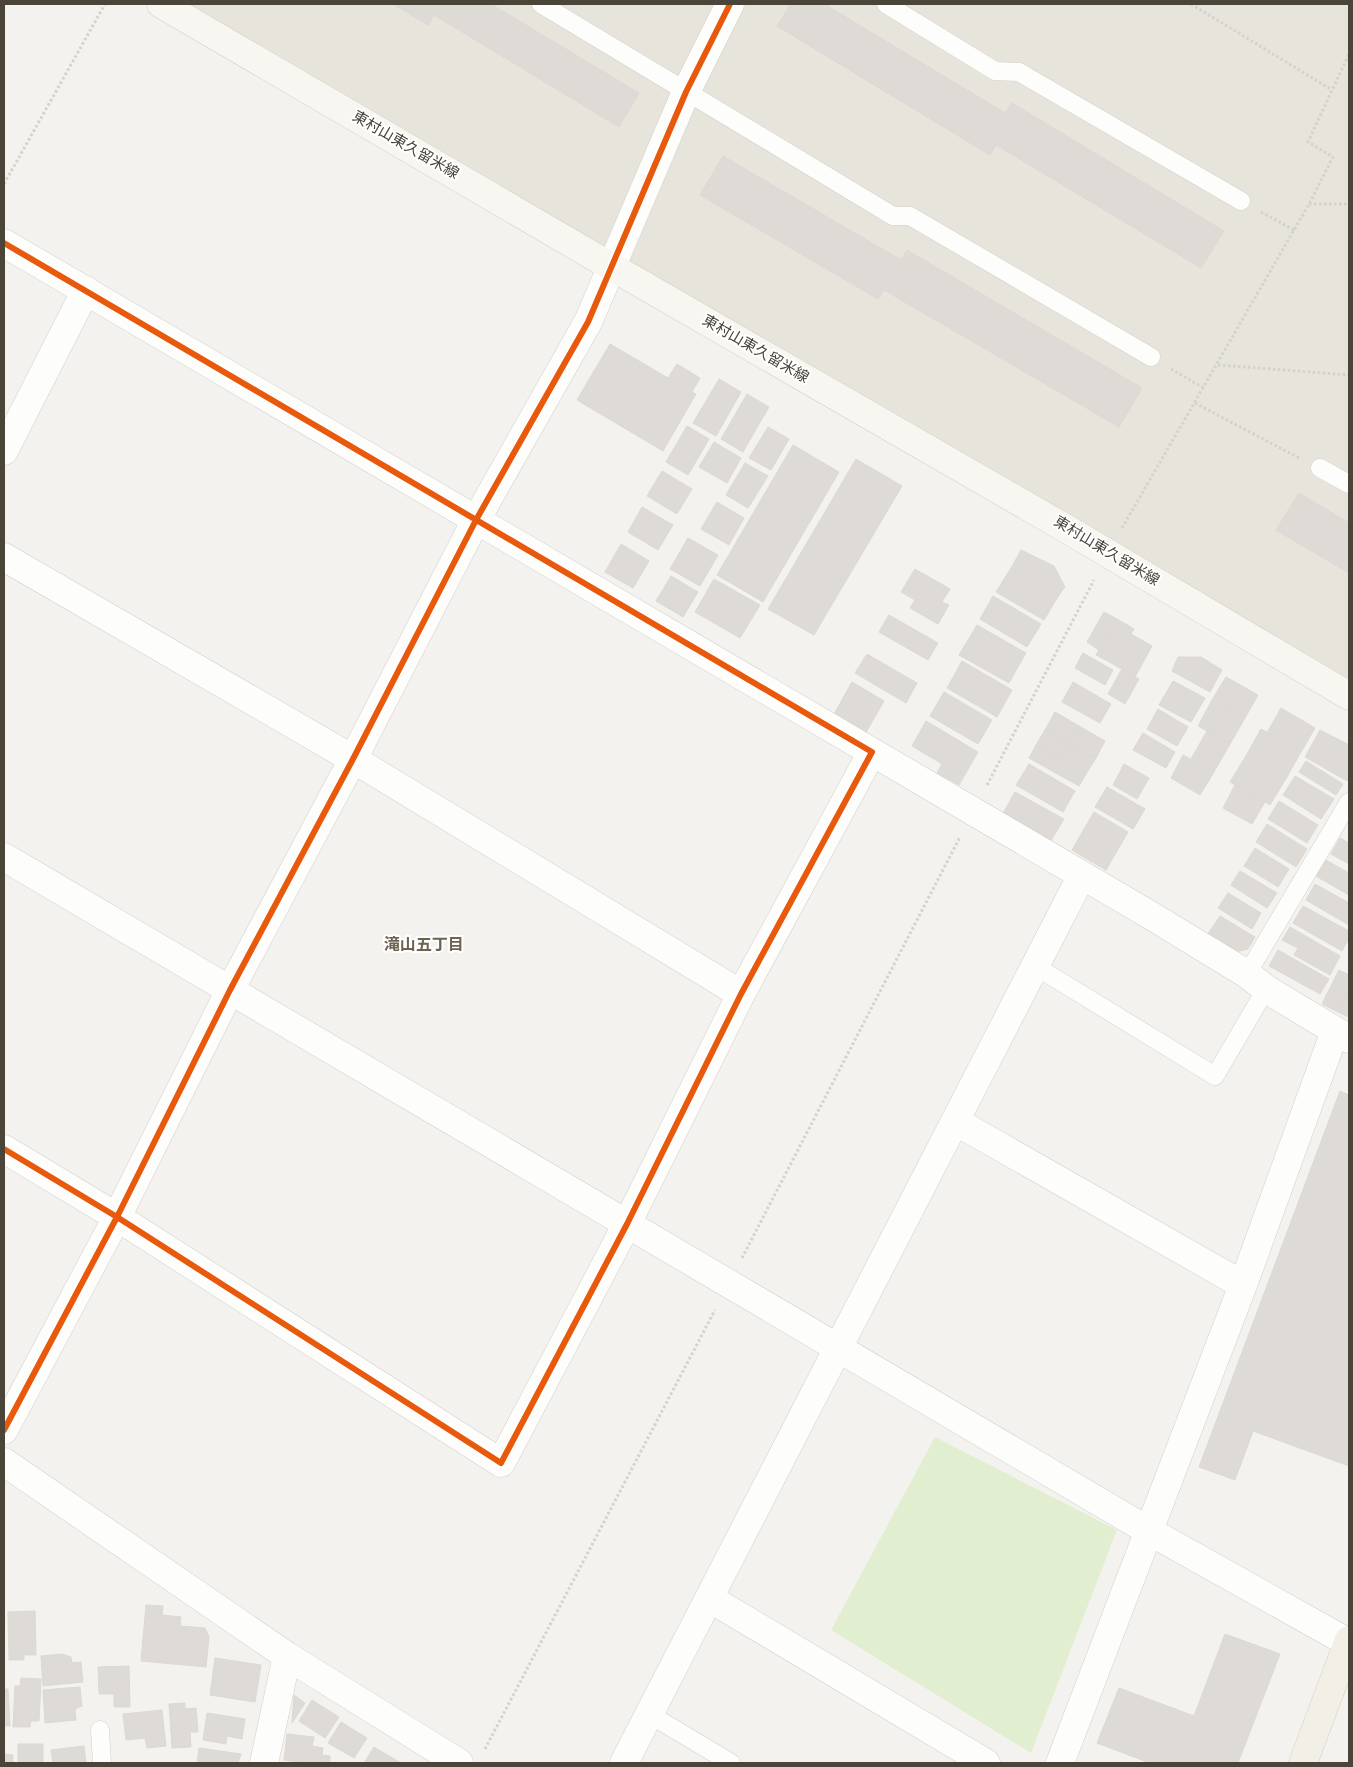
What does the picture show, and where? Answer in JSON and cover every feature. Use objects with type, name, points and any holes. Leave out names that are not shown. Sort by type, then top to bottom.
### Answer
[{"type":"main road","name":"東村山東久留米線","points":[[161,4],[612,267],[1066,528],[1349,696]]},
{"type":"main road","points":[[1303,1763],[1349,1642]]},
{"type":"street","points":[[4,1430],[117,1218],[230,990],[353,759],[476,520],[588,322],[686,92],[730,4]]},
{"type":"street","points":[[4,243],[1082,875],[1342,1035],[1243,1285],[1060,1763]]},
{"type":"street","points":[[4,451],[86,290]]},
{"type":"street","points":[[4,556],[353,759],[741,994]]},
{"type":"street","points":[[4,1149],[117,1218],[501,1463],[627,1224],[741,994],[872,752]]},
{"type":"street","points":[[4,857],[1149,1531],[1349,1642]]},
{"type":"street","points":[[624,1763],[1082,875]]},
{"type":"street","points":[[955,1121],[1243,1285]]},
{"type":"street","points":[[4,1462],[287,1656],[453,1758]]},
{"type":"street","points":[[709,1598],[986,1763]]},
{"type":"street","points":[[264,1763],[287,1656]]},
{"type":"lane","points":[[541,4],[893,216],[910,216],[1151,357]]},
{"type":"lane","points":[[886,4],[996,71],[1019,72],[1241,201]]},
{"type":"lane","points":[[1320,468],[1349,484]]},
{"type":"lane","points":[[1034,966],[1215,1076],[1256,982],[1349,802]]},
{"type":"lane","points":[[649,1714],[731,1763]]},
{"type":"lane","points":[[100,1730],[102,1763]]},
{"type":"path","points":[[4,184],[104,4]]},
{"type":"path","points":[[1191,4],[1332,90]]},
{"type":"path","points":[[453,1758],[728,1284],[972,812],[1108,554],[1309,204],[1333,157],[1308,142],[1349,54]]},
{"type":"path","points":[[1241,201],[1294,230]]},
{"type":"path","points":[[1309,204],[1349,204]]},
{"type":"path","points":[[1151,357],[1204,388]]},
{"type":"path","points":[[1218,365],[1349,375]]},
{"type":"path","points":[[1195,403],[1320,468]]},
{"type":"shaded area","points":[[161,4],[1349,4],[1349,696]]},
{"type":"green space","points":[[935,1437],[1117,1530],[1031,1753],[831,1630]]},
{"type":"building","points":[[393,4],[491,4],[639,93],[619,127],[434,15],[428,25]]},
{"type":"building","points":[[791,4],[824,4],[1005,113],[1012,103],[1224,231],[1201,268],[996,145],[990,155],[777,26]]},
{"type":"building","points":[[723,156],[901,260],[907,250],[1142,388],[1119,427],[884,290],[878,299],[700,195]]},
{"type":"building","points":[[610,344],[668,378],[677,364],[700,378],[692,392],[696,394],[663,451],[577,400]]},
{"type":"building","points":[[719,379],[741,392],[716,436],[693,423]]},
{"type":"building","points":[[747,394],[769,407],[743,452],[721,439]]},
{"type":"building","points":[[687,426],[709,439],[688,475],[666,462]]},
{"type":"building","points":[[768,427],[789,439],[771,470],[749,458]]},
{"type":"building","points":[[714,442],[741,458],[727,483],[699,467]]},
{"type":"building","points":[[793,445],[839,472],[763,602],[717,575]]},
{"type":"building","points":[[856,459],[902,486],[814,635],[768,609]]},
{"type":"building","points":[[745,463],[768,476],[748,508],[726,495]]},
{"type":"building","points":[[662,471],[692,489],[677,514],[647,496]]},
{"type":"building","points":[[1299,493],[1349,523],[1349,573],[1276,530]]},
{"type":"building","points":[[717,502],[744,518],[729,545],[701,529]]},
{"type":"building","points":[[642,507],[673,525],[658,550],[628,532]]},
{"type":"building","points":[[688,538],[718,555],[700,586],[670,569]]},
{"type":"building","points":[[621,544],[649,561],[633,588],[605,572]]},
{"type":"building","points":[[1021,550],[1054,566],[1065,587],[1059,595],[1011,568]]},
{"type":"building","points":[[1011,568],[1059,595],[1044,620],[996,592]]},
{"type":"building","points":[[915,569],[950,589],[942,602],[949,605],[938,624],[910,608],[915,600],[901,592]]},
{"type":"building","points":[[671,576],[698,592],[683,617],[656,601]]},
{"type":"building","points":[[714,579],[760,605],[740,638],[695,612]]},
{"type":"building","points":[[993,596],[1041,624],[1027,647],[980,619]]},
{"type":"building","points":[[1104,612],[1117,619],[1099,650],[1087,642]]},
{"type":"building","points":[[889,615],[938,643],[928,660],[879,632]]},
{"type":"building","points":[[1117,619],[1134,629],[1113,664],[1096,655]]},
{"type":"building","points":[[977,625],[1026,653],[1009,683],[959,655]]},
{"type":"building","points":[[1131,634],[1152,646],[1135,677],[1113,664]]},
{"type":"building","points":[[1083,653],[1113,670],[1105,685],[1075,668]]},
{"type":"building","points":[[867,654],[917,683],[906,703],[855,673]]},
{"type":"building","points":[[1178,657],[1201,657],[1222,670],[1210,692],[1172,671]]},
{"type":"building","points":[[962,661],[1012,690],[997,717],[947,688]]},
{"type":"building","points":[[1122,669],[1139,679],[1125,704],[1108,694]]},
{"type":"building","points":[[1226,677],[1258,695],[1245,718],[1212,700]]},
{"type":"building","points":[[1173,681],[1205,698],[1191,722],[1159,705]]},
{"type":"building","points":[[852,682],[884,701],[865,734],[833,716]]},
{"type":"building","points":[[1073,682],[1111,704],[1100,723],[1062,702]]},
{"type":"building","points":[[944,692],[992,720],[978,744],[930,716]]},
{"type":"building","points":[[1212,700],[1245,718],[1230,744],[1198,726]]},
{"type":"building","points":[[1281,708],[1315,728],[1301,752],[1267,733]]},
{"type":"building","points":[[1158,709],[1188,727],[1177,746],[1147,729]]},
{"type":"building","points":[[1055,712],[1079,726],[1068,743],[1045,730]]},
{"type":"building","points":[[926,721],[978,752],[959,785],[937,773],[942,764],[912,746]]},
{"type":"building","points":[[1079,726],[1105,741],[1096,758],[1068,743]]},
{"type":"building","points":[[1261,729],[1301,752],[1287,777],[1247,754]]},
{"type":"building","points":[[1045,730],[1068,743],[1060,759],[1036,745]]},
{"type":"building","points":[[1320,730],[1349,745],[1349,778],[1347,781],[1305,757]]},
{"type":"building","points":[[1207,731],[1230,744],[1214,772],[1191,759]]},
{"type":"building","points":[[1143,733],[1175,752],[1166,768],[1133,750]]},
{"type":"building","points":[[1068,743],[1096,758],[1086,774],[1060,759]]},
{"type":"building","points":[[1036,745],[1060,759],[1052,771],[1029,758]]},
{"type":"building","points":[[1247,754],[1287,777],[1270,805],[1230,782]]},
{"type":"building","points":[[1183,755],[1214,772],[1200,795],[1171,778]]},
{"type":"building","points":[[1060,759],[1086,774],[1079,786],[1052,771]]},
{"type":"building","points":[[1306,761],[1343,784],[1336,795],[1299,772]]},
{"type":"building","points":[[1029,764],[1075,791],[1063,812],[1016,785]]},
{"type":"building","points":[[1124,764],[1149,778],[1137,799],[1113,785]]},
{"type":"building","points":[[1295,776],[1334,799],[1321,819],[1283,795]]},
{"type":"building","points":[[1235,785],[1265,802],[1252,824],[1223,808]]},
{"type":"building","points":[[1107,787],[1145,809],[1133,829],[1095,807]]},
{"type":"building","points":[[1015,792],[1064,819],[1049,844],[1001,817]]},
{"type":"building","points":[[1279,801],[1318,825],[1307,843],[1268,819]]},
{"type":"building","points":[[1094,812],[1128,832],[1106,870],[1072,850]]},
{"type":"building","points":[[1267,824],[1307,849],[1296,867],[1256,842]]},
{"type":"building","points":[[1340,838],[1349,843],[1349,864],[1331,854]]},
{"type":"building","points":[[1255,848],[1289,869],[1278,887],[1244,866]]},
{"type":"building","points":[[1324,859],[1349,873],[1349,895],[1314,875]]},
{"type":"building","points":[[1240,871],[1277,893],[1267,908],[1231,885]]},
{"type":"building","points":[[1315,884],[1349,903],[1349,925],[1306,900]]},
{"type":"building","points":[[1228,893],[1261,913],[1252,929],[1218,908]]},
{"type":"building","points":[[1303,906],[1349,931],[1349,938],[1342,951],[1293,923]]},
{"type":"building","points":[[1220,916],[1255,937],[1248,949],[1236,952],[1208,934]]},
{"type":"building","points":[[1290,927],[1340,956],[1330,975],[1294,955],[1298,948],[1282,940]]},
{"type":"building","points":[[1278,950],[1329,979],[1320,994],[1269,966]]},
{"type":"building","points":[[1339,970],[1349,975],[1349,989],[1338,1012],[1322,1004]]},
{"type":"building","points":[[1349,989],[1349,1017],[1338,1012]]},
{"type":"building","points":[[1340,1091],[1349,1095],[1349,1466],[1253,1431],[1235,1480],[1199,1467]]},
{"type":"building","points":[[146,1605],[163,1606],[162,1615],[181,1617],[180,1626],[205,1628],[209,1637],[206,1667],[141,1661]]},
{"type":"building","points":[[35,1611],[36,1655],[24,1655],[24,1660],[9,1660],[8,1612]]},
{"type":"building","points":[[1225,1634],[1280,1654],[1238,1763],[1150,1763],[1097,1743],[1119,1688],[1194,1716]]},
{"type":"building","points":[[62,1654],[71,1657],[72,1663],[81,1662],[83,1682],[43,1686],[41,1656]]},
{"type":"building","points":[[215,1658],[261,1665],[255,1702],[210,1695]]},
{"type":"building","points":[[129,1666],[130,1707],[114,1707],[114,1694],[99,1694],[98,1667]]},
{"type":"building","points":[[21,1678],[41,1679],[39,1721],[31,1721],[30,1727],[13,1727],[15,1686],[20,1686]]},
{"type":"building","points":[[80,1687],[82,1706],[75,1709],[76,1720],[45,1723],[43,1690]]},
{"type":"building","points":[[4,1689],[8,1689],[10,1726],[4,1726]]},
{"type":"building","points":[[294,1695],[305,1703],[292,1723]]},
{"type":"building","points":[[312,1700],[339,1717],[325,1738],[299,1721]]},
{"type":"building","points":[[185,1703],[185,1709],[196,1708],[198,1732],[190,1732],[191,1747],[172,1748],[169,1704]]},
{"type":"building","points":[[162,1710],[166,1746],[147,1748],[145,1738],[126,1740],[123,1714]]},
{"type":"building","points":[[207,1713],[245,1719],[242,1739],[227,1736],[226,1744],[203,1740]]},
{"type":"building","points":[[341,1722],[367,1738],[354,1758],[328,1743]]},
{"type":"building","points":[[287,1734],[314,1737],[312,1746],[323,1748],[322,1755],[330,1756],[330,1763],[304,1763],[284,1760]]},
{"type":"building","points":[[18,1744],[43,1744],[43,1763],[18,1763]]},
{"type":"building","points":[[84,1746],[86,1763],[53,1763],[51,1750]]},
{"type":"building","points":[[374,1747],[401,1763],[364,1763]]},
{"type":"building","points":[[199,1748],[241,1754],[238,1763],[197,1763]]},
{"type":"building","points":[[4,1754],[13,1755],[13,1763],[4,1763]]},
{"type":"cycle path","points":[[4,1430],[117,1217],[230,990],[353,759],[476,520],[588,322],[686,92],[730,4]]},
{"type":"cycle path","points":[[4,243],[872,752],[741,994],[627,1224],[501,1463],[117,1217],[4,1149]]},
{"type":"district","name":"滝山五丁目","points":[[424,946]]}]
